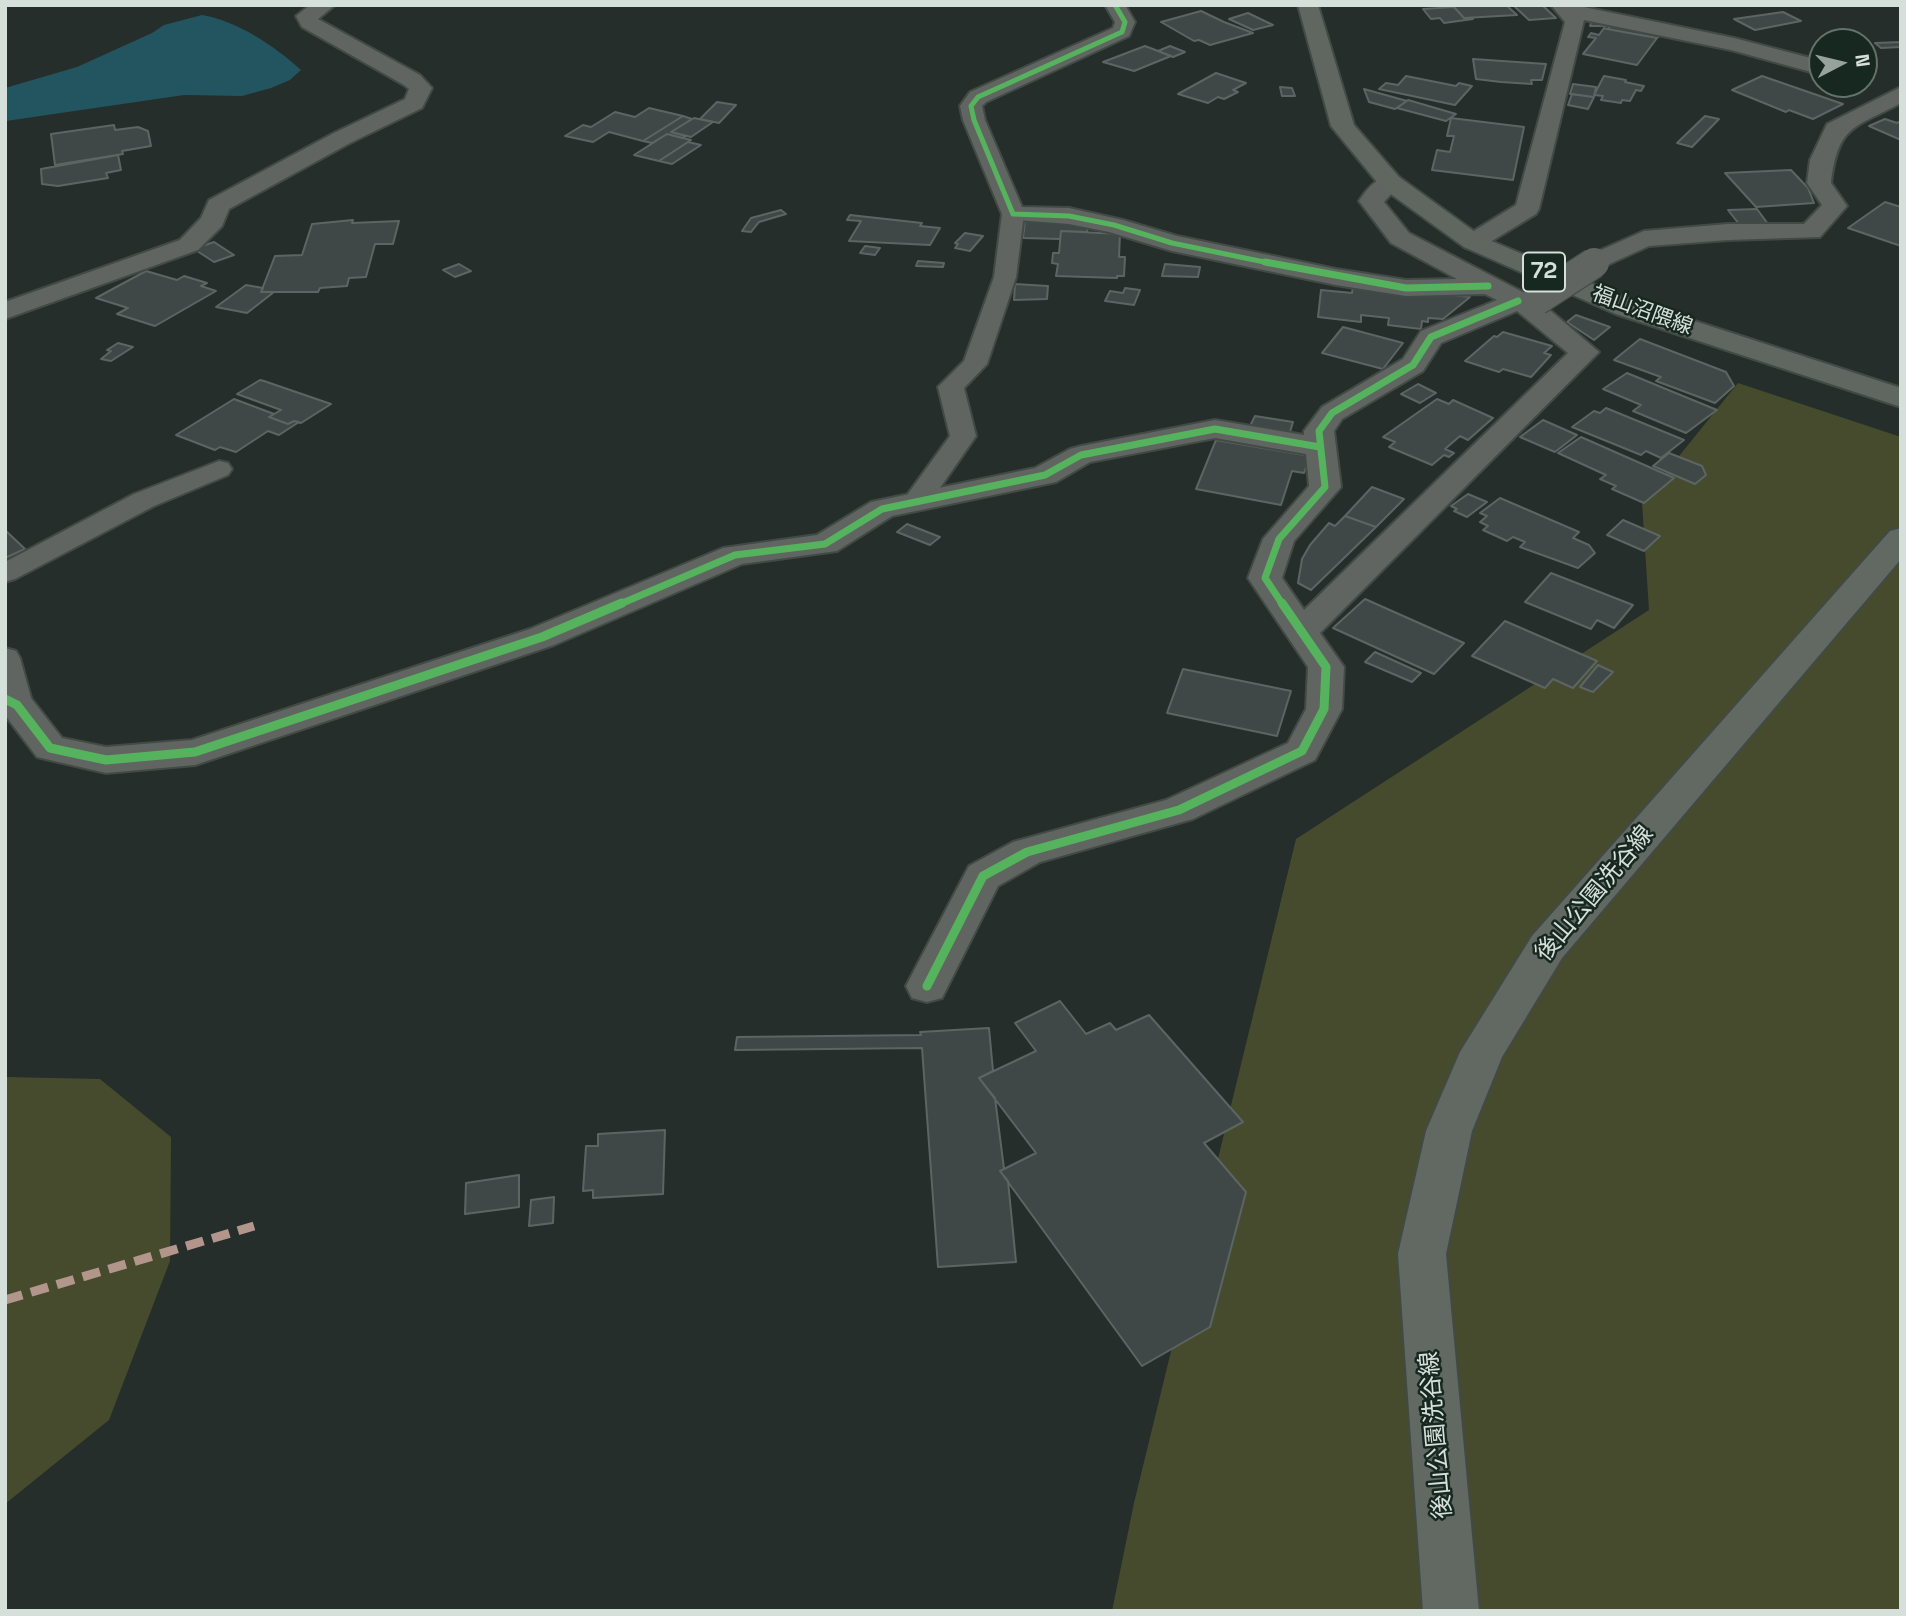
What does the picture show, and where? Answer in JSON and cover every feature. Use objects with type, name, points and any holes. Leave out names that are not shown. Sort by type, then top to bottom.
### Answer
[{"type":"main road","name":"福山沼隈線","points":[[1308,5],[1343,126],[1390,182],[1473,242],[1626,308],[1901,398]]},
{"type":"main road","name":"後山公園洗谷線","points":[[1451,1611],[1422,1254],[1449,1131],[1482,1052],[1547,947],[1901,538]]},
{"type":"street","points":[[5,311],[189,246],[214,221],[218,205],[414,103],[421,88],[412,80],[309,23],[306,16],[325,5]]},
{"type":"street","points":[[1115,5],[1125,22],[1122,32],[978,97],[971,106],[974,120],[1013,214],[1069,216],[1114,225],[1172,243],[1395,286],[1517,298]]},
{"type":"street","points":[[1564,8],[1734,44],[1808,64]]},
{"type":"street","points":[[1473,242],[1527,209],[1575,22],[1564,8]]},
{"type":"street","points":[[1878,87],[1901,94]]},
{"type":"street","points":[[927,986],[983,876],[1027,852],[1180,810],[1302,751],[1324,709],[1325,667],[1265,578],[1279,539],[1325,487],[1319,431],[1332,413],[1413,365],[1431,337],[1643,239],[1728,232],[1811,232],[1835,206],[1819,183],[1822,160],[1835,129],[1901,94]]},
{"type":"street","points":[[1303,631],[1585,352],[1517,298],[1401,237],[1371,201],[1390,182]]},
{"type":"street","points":[[11,702],[50,748],[106,760],[195,752],[542,637],[736,555],[825,544],[882,509],[1045,475],[1081,455],[1215,429],[1320,447]]},
{"type":"lane","points":[[916,502],[963,436],[951,387],[975,364],[1006,277],[1013,214]]},
{"type":"lane","points":[[5,573],[144,500],[219,469]]},
{"type":"lane","points":[[5,658],[11,702]]},
{"type":"green space","points":[[1738,383],[1901,437],[1901,1611],[1112,1611],[1134,1503],[1296,839],[1649,610],[1642,502]]},
{"type":"green space","points":[[5,1077],[100,1079],[171,1137],[170,1261],[109,1420],[5,1504]]},
{"type":"water","points":[[202,15],[229,23],[255,36],[301,70],[290,80],[242,96],[184,95],[6,121],[5,88],[77,67],[164,25]]},
{"type":"building","points":[[1452,5],[1506,5],[1517,15],[1464,18]]},
{"type":"building","points":[[1513,5],[1542,5],[1556,18],[1529,20]]},
{"type":"building","points":[[1454,7],[1464,18],[1473,19],[1444,23],[1440,18],[1431,19],[1423,9]]},
{"type":"building","points":[[1201,11],[1253,33],[1210,45],[1199,40],[1194,41],[1161,22]]},
{"type":"building","points":[[1783,12],[1801,21],[1755,30],[1734,19]]},
{"type":"building","points":[[1248,13],[1273,25],[1253,30],[1229,19]]},
{"type":"building","points":[[1609,22],[1662,33],[1657,38],[1607,29],[1611,26],[1590,26],[1591,23]]},
{"type":"building","points":[[1604,28],[1657,38],[1637,65],[1583,54],[1596,38],[1588,37],[1591,33],[1599,35]]},
{"type":"building","points":[[1901,42],[1901,47],[1881,48],[1878,43]]},
{"type":"building","points":[[1145,46],[1171,56],[1134,71],[1103,62]]},
{"type":"building","points":[[1170,46],[1185,52],[1173,57],[1158,51]]},
{"type":"building","points":[[1473,59],[1546,64],[1542,80],[1531,80],[1532,84],[1501,82],[1476,79]]},
{"type":"building","points":[[1216,73],[1246,83],[1233,90],[1238,92],[1224,99],[1218,97],[1208,103],[1178,94]]},
{"type":"building","points":[[1406,76],[1456,86],[1459,83],[1472,86],[1455,105],[1379,89],[1386,83],[1398,85]]},
{"type":"building","points":[[1604,76],[1644,86],[1641,91],[1636,90],[1630,101],[1622,100],[1621,103],[1601,100],[1603,96],[1594,95]]},
{"type":"building","points":[[1762,76],[1808,92],[1808,98],[1826,98],[1843,104],[1813,119],[1789,110],[1786,112],[1732,90]]},
{"type":"building","points":[[1573,84],[1596,87],[1594,97],[1570,94]]},
{"type":"building","points":[[1280,87],[1292,88],[1295,96],[1282,96]]},
{"type":"building","points":[[1364,89],[1407,101],[1395,109],[1369,102]]},
{"type":"building","points":[[1572,94],[1594,97],[1588,109],[1568,105]]},
{"type":"building","points":[[1408,100],[1456,114],[1446,121],[1397,108]]},
{"type":"building","points":[[717,102],[736,105],[719,123],[700,119]]},
{"type":"building","points":[[649,108],[683,116],[643,141],[609,132],[593,142],[565,136],[583,125],[591,127],[615,112],[635,117]]},
{"type":"building","points":[[683,116],[692,119],[671,132],[686,136],[682,138],[667,134],[652,143],[643,141]]},
{"type":"building","points":[[1705,116],[1719,119],[1692,147],[1677,143]]},
{"type":"building","points":[[694,118],[713,122],[691,137],[671,132]]},
{"type":"building","points":[[1451,118],[1524,127],[1513,180],[1432,170],[1437,150],[1450,152],[1454,136],[1447,136]]},
{"type":"building","points":[[1885,119],[1897,123],[1901,121],[1901,140],[1869,126]]},
{"type":"building","points":[[114,125],[115,130],[138,127],[148,131],[151,146],[122,151],[123,154],[55,165],[51,134]]},
{"type":"building","points":[[667,134],[691,140],[659,161],[634,155]]},
{"type":"building","points":[[688,142],[701,145],[672,164],[659,161]]},
{"type":"building","points":[[118,155],[121,170],[106,173],[108,178],[58,186],[42,184],[41,169]]},
{"type":"building","points":[[1791,170],[1808,188],[1814,203],[1756,207],[1725,173]]},
{"type":"building","points":[[1885,202],[1901,207],[1901,246],[1848,228]]},
{"type":"building","points":[[1757,209],[1768,224],[1739,224],[1728,210]]},
{"type":"building","points":[[781,210],[786,214],[759,222],[751,232],[742,231],[751,218]]},
{"type":"building","points":[[850,215],[922,223],[920,226],[940,228],[930,245],[849,241],[861,221],[847,220]]},
{"type":"building","points":[[353,220],[352,223],[399,221],[393,244],[375,244],[366,277],[349,278],[347,286],[320,288],[318,292],[261,292],[275,256],[302,255],[312,224]]},
{"type":"building","points":[[1025,221],[1089,224],[1087,232],[1061,231],[1060,239],[1023,238]]},
{"type":"building","points":[[1061,231],[1120,234],[1119,257],[1125,257],[1124,276],[1056,276],[1058,264],[1052,263],[1053,253],[1059,253]]},
{"type":"building","points":[[965,233],[983,236],[970,251],[955,248],[958,244],[955,243]]},
{"type":"building","points":[[214,242],[234,255],[214,262],[194,249]]},
{"type":"building","points":[[865,246],[880,248],[875,255],[860,253]]},
{"type":"building","points":[[918,261],[944,263],[943,267],[916,266]]},
{"type":"building","points":[[459,264],[471,271],[455,277],[443,270]]},
{"type":"building","points":[[1165,264],[1200,267],[1198,277],[1162,276]]},
{"type":"building","points":[[146,271],[177,280],[184,276],[207,283],[201,286],[216,291],[155,326],[117,314],[128,308],[96,298]]},
{"type":"building","points":[[1015,284],[1048,286],[1047,299],[1014,300]]},
{"type":"building","points":[[246,285],[263,288],[261,292],[274,292],[247,313],[216,307]]},
{"type":"building","points":[[1353,286],[1470,297],[1443,319],[1428,318],[1428,322],[1422,321],[1421,329],[1388,325],[1389,318],[1361,315],[1361,322],[1318,317],[1321,290],[1352,293]]},
{"type":"building","points":[[1125,288],[1140,290],[1134,305],[1105,301],[1110,291],[1123,293]]},
{"type":"building","points":[[1576,315],[1610,327],[1594,340],[1567,322]]},
{"type":"building","points":[[1343,327],[1403,343],[1383,369],[1322,353]]},
{"type":"building","points":[[1503,332],[1552,346],[1544,353],[1551,355],[1531,377],[1503,369],[1499,372],[1465,361],[1494,336],[1497,337]]},
{"type":"building","points":[[1640,339],[1726,372],[1734,386],[1715,403],[1656,381],[1661,377],[1614,360]]},
{"type":"building","points":[[118,343],[133,347],[111,361],[101,359],[111,351],[107,350]]},
{"type":"building","points":[[1627,373],[1717,410],[1686,433],[1633,411],[1641,405],[1603,389]]},
{"type":"building","points":[[260,380],[331,404],[301,423],[294,421],[288,424],[269,417],[281,410],[237,394]]},
{"type":"building","points":[[1418,384],[1436,393],[1420,403],[1401,394]]},
{"type":"building","points":[[234,399],[274,414],[269,417],[288,424],[299,422],[279,435],[268,431],[236,452],[220,447],[215,450],[176,435]]},
{"type":"building","points":[[1437,399],[1449,404],[1453,400],[1493,418],[1468,440],[1460,436],[1445,449],[1454,453],[1449,457],[1444,455],[1432,465],[1389,447],[1395,442],[1383,437]]},
{"type":"building","points":[[1606,408],[1684,440],[1661,458],[1646,451],[1641,455],[1572,427],[1594,411],[1600,413]]},
{"type":"building","points":[[1255,416],[1293,422],[1290,432],[1250,426]]},
{"type":"building","points":[[1543,420],[1577,435],[1555,452],[1520,437]]},
{"type":"building","points":[[1581,437],[1674,478],[1644,503],[1612,489],[1616,486],[1600,479],[1606,475],[1558,453]]},
{"type":"building","points":[[1216,440],[1310,456],[1304,473],[1292,471],[1281,505],[1196,489]]},
{"type":"building","points":[[1669,453],[1702,466],[1706,475],[1695,484],[1653,466]]},
{"type":"building","points":[[1372,487],[1404,499],[1376,527],[1345,516]]},
{"type":"building","points":[[1468,494],[1487,502],[1467,517],[1454,511],[1457,509],[1451,506]]},
{"type":"building","points":[[1500,498],[1579,532],[1573,538],[1589,545],[1595,553],[1578,568],[1520,547],[1525,542],[1513,537],[1507,541],[1483,530],[1488,526],[1480,522],[1487,516],[1480,513]]},
{"type":"building","points":[[1345,516],[1376,527],[1311,590],[1298,583],[1302,559],[1310,545],[1329,523],[1335,526]]},
{"type":"building","points":[[1623,520],[1660,536],[1644,551],[1607,535]]},
{"type":"building","points":[[907,524],[940,537],[930,545],[897,532]]},
{"type":"building","points":[[5,530],[25,549],[5,558]]},
{"type":"building","points":[[1551,573],[1633,605],[1614,628],[1597,620],[1591,629],[1525,602]]},
{"type":"building","points":[[1365,599],[1464,643],[1434,674],[1333,628]]},
{"type":"building","points":[[1505,621],[1597,661],[1573,688],[1553,679],[1545,688],[1472,656]]},
{"type":"building","points":[[1375,652],[1421,673],[1412,682],[1365,662]]},
{"type":"building","points":[[1598,665],[1613,672],[1593,692],[1580,687]]},
{"type":"building","points":[[1183,669],[1291,691],[1277,736],[1167,713]]},
{"type":"building","points":[[1060,1001],[1086,1034],[1110,1023],[1116,1030],[1149,1015],[1243,1122],[1204,1143],[1246,1192],[1210,1327],[1142,1366],[1000,1171],[1036,1153],[979,1078],[1036,1051],[1015,1023]]},
{"type":"building","points":[[989,1028],[993,1071],[979,1078],[995,1098],[1004,1169],[1000,1171],[1008,1181],[1016,1262],[938,1267],[922,1048],[735,1050],[737,1037],[921,1035],[920,1032]]},
{"type":"building","points":[[665,1130],[663,1194],[593,1198],[593,1190],[583,1191],[586,1146],[598,1146],[598,1134]]},
{"type":"building","points":[[519,1175],[519,1207],[465,1214],[466,1183]]},
{"type":"building","points":[[554,1197],[553,1223],[529,1226],[531,1200]]},
{"type":"marked path","points":[[5,1300],[254,1226]]},
{"type":"cycle path","points":[[1115,5],[1125,22],[1122,32],[978,97],[971,106],[974,120],[1013,214],[1069,216],[1114,225],[1172,243],[1336,277],[1406,288],[1488,286]]},
{"type":"cycle path","points":[[927,986],[983,876],[1027,852],[1179,810],[1302,751],[1324,709],[1326,667],[1265,578],[1279,539],[1325,487],[1319,431],[1332,413],[1413,365],[1431,337],[1518,301]]},
{"type":"cycle path","points":[[5,699],[17,705],[50,748],[106,760],[195,752],[542,637],[735,555],[825,544],[882,509],[1045,475],[1081,455],[1215,429],[1320,447]]}]
